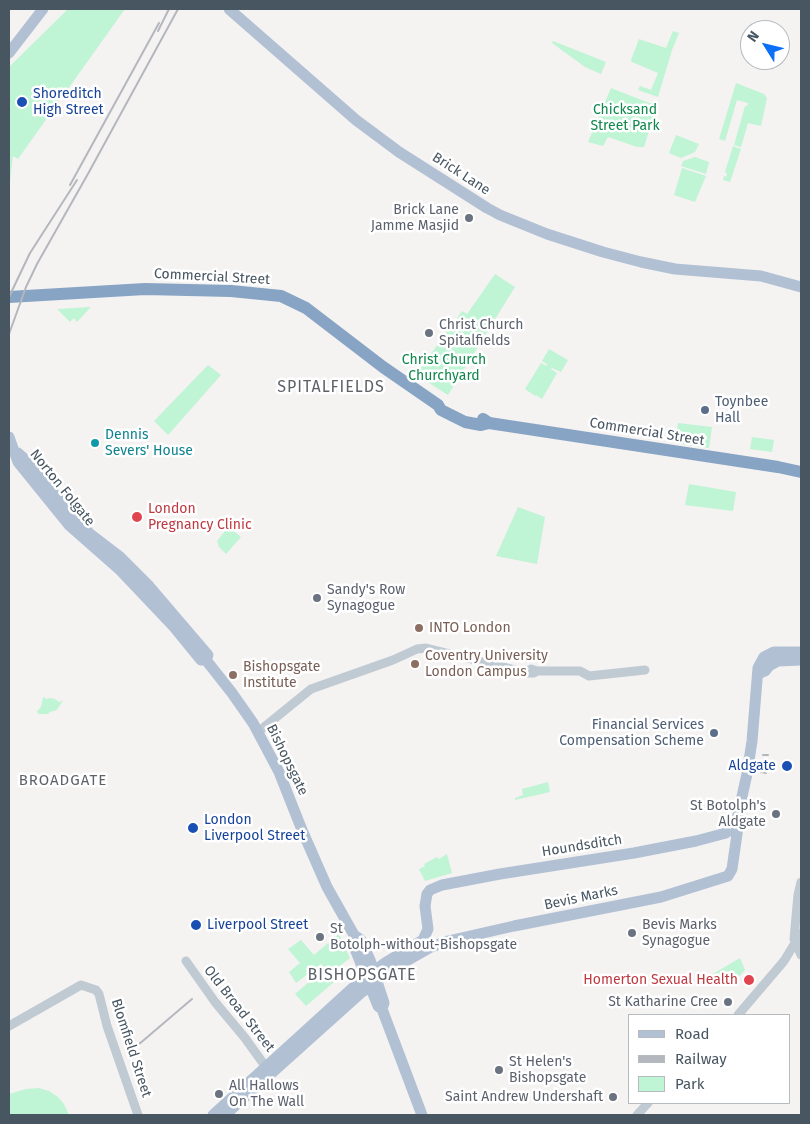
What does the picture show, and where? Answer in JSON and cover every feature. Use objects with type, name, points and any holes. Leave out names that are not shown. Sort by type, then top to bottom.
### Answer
[{"type":"highway","name":"Commercial Street","points":[[9,296],[154,288],[231,291],[281,296],[306,308],[383,368],[438,405],[441,410],[461,420],[481,425],[489,422],[801,472]]},
{"type":"main road","points":[[9,53],[43,9]]},
{"type":"main road","name":"Brick Lane","points":[[229,9],[356,120],[397,151],[487,208],[548,234],[641,262],[676,269],[761,276],[801,286]]},
{"type":"main road","name":"Norton Folgate","points":[[9,437],[15,450],[25,459],[91,539]]},
{"type":"main road","name":"Bishopsgate","points":[[91,539],[129,578],[201,660],[206,660],[232,693],[258,732],[279,772],[320,872],[354,935],[353,944],[371,979],[378,1006],[382,1009],[422,1115]]},
{"type":"main road","points":[[737,819],[751,749],[759,664],[769,654],[780,651],[801,652]]},
{"type":"main road","points":[[758,674],[778,661],[801,660]]},
{"type":"main road","name":"Bevis Marks","points":[[371,979],[437,944],[661,897],[728,876],[732,868],[737,834],[737,819]]},
{"type":"main road","name":"Houndsditch","points":[[428,929],[424,906],[427,894],[430,890],[442,885],[641,852],[715,836],[726,833],[737,819]]},
{"type":"main road","points":[[225,1115],[269,1071],[371,979],[426,937],[428,929],[438,938],[448,941]]},
{"type":"main road","points":[[213,1115],[269,1071]]},
{"type":"street","points":[[258,732],[311,689],[393,660],[417,649],[426,648],[521,670],[580,671],[589,676],[641,670]]},
{"type":"street","points":[[801,882],[794,928],[794,939],[801,955]]},
{"type":"street","points":[[739,1014],[784,961],[801,933]]},
{"type":"street","name":"Old Broad Street","points":[[186,961],[215,1002],[269,1071]]},
{"type":"street","name":"Blomfield Street","points":[[9,1026],[81,985],[96,990],[99,994],[107,1026],[138,1115]]},
{"type":"street","points":[[637,1115],[647,1104]]},
{"type":"green space","points":[[68,9],[125,9],[18,159],[13,156],[9,184],[9,67]]},
{"type":"green space","points":[[673,31],[679,33],[658,97],[638,90],[640,86],[651,90],[658,73],[632,62],[631,60],[639,39],[666,48]]},
{"type":"green space","points":[[553,41],[606,62],[601,74],[585,67],[552,43]]},
{"type":"green space","points":[[736,83],[764,94],[767,98],[761,126],[748,123],[741,147],[734,145],[745,106],[748,103],[737,100],[725,141],[719,139]]},
{"type":"green space","name":"Chicksand Street Park","points":[[611,88],[657,106],[644,147],[637,147],[608,137],[603,146],[588,142]]},
{"type":"green space","points":[[676,135],[699,144],[695,152],[681,158],[669,153]]},
{"type":"green space","points":[[733,146],[741,149],[730,182],[723,180],[727,174],[725,172]]},
{"type":"green space","points":[[695,157],[709,162],[706,174],[681,166],[683,161]]},
{"type":"green space","points":[[682,168],[706,176],[695,202],[674,195]]},
{"type":"green space","name":"Christ Church Churchyard","points":[[495,274],[515,287],[448,395],[418,376],[417,373],[462,311],[467,314]]},
{"type":"green space","points":[[91,307],[77,322],[74,318],[70,322],[57,309]]},
{"type":"green space","points":[[549,349],[568,360],[561,372],[551,369],[557,373],[542,399],[525,389],[541,363],[547,366],[542,361]]},
{"type":"green space","points":[[208,365],[221,375],[168,435],[154,421]]},
{"type":"green space","points":[[678,423],[712,427],[709,448],[675,443]]},
{"type":"green space","points":[[752,437],[774,440],[772,452],[750,449]]},
{"type":"green space","points":[[689,484],[736,492],[733,511],[685,505]]},
{"type":"green space","points":[[518,507],[545,517],[537,564],[496,556]]},
{"type":"green space","points":[[230,528],[241,537],[226,554],[219,547],[217,541]]},
{"type":"green space","points":[[43,697],[55,699],[59,702],[63,700],[57,710],[48,714],[38,714],[37,711],[41,707]]},
{"type":"green space","points":[[548,782],[550,792],[515,800],[515,798],[523,795],[522,789]]},
{"type":"green space","points":[[447,854],[452,873],[425,881],[419,869],[437,857],[439,859]]},
{"type":"green space","points":[[339,934],[350,958],[330,974],[321,964],[296,983],[289,972],[300,963],[288,949],[301,940],[314,955]]},
{"type":"green space","points":[[740,958],[745,970],[732,984],[730,982],[728,984],[717,973],[712,977],[711,975]]},
{"type":"green space","points":[[323,970],[334,982],[306,1006],[295,994]]},
{"type":"green space","points":[[39,1088],[49,1091],[58,1097],[69,1115],[9,1115],[9,1094],[26,1089]]},
{"type":"railway","points":[[158,31],[169,9]]},
{"type":"railway","points":[[9,334],[26,287],[37,264],[178,9]]},
{"type":"railway","points":[[70,185],[159,23]]},
{"type":"railway","points":[[9,297],[30,253],[77,180]]},
{"type":"railway","points":[[763,755],[768,755]]},
{"type":"railway","points":[[762,763],[767,763]]},
{"type":"railway","points":[[761,772],[766,773]]},
{"type":"railway","points":[[138,1045],[192,999]]},
{"type":"place","name":"Shoreditch High Street","points":[[22,102]]},
{"type":"place","name":"Brick Lane Jamme Masjid","points":[[469,218]]},
{"type":"place","name":"Christ Church Spitalfields","points":[[429,333]]},
{"type":"place","name":"Toynbee Hall","points":[[705,410]]},
{"type":"place","name":"Dennis Severs' House","points":[[95,443]]},
{"type":"place","name":"London Pregnancy Clinic","points":[[137,517]]},
{"type":"place","name":"Sandy's Row Synagogue","points":[[317,598]]},
{"type":"place","name":"INTO London","points":[[419,628]]},
{"type":"place","name":"Coventry University London Campus","points":[[415,664]]},
{"type":"place","name":"Bishopsgate Institute","points":[[233,675]]},
{"type":"place","name":"Financial Services Compensation Scheme","points":[[714,733]]},
{"type":"place","name":"Aldgate","points":[[787,766]]},
{"type":"place","name":"St Botolph's Aldgate","points":[[776,814]]},
{"type":"place","name":"London Liverpool Street","points":[[193,828]]},
{"type":"place","name":"Liverpool Street","points":[[196,925]]},
{"type":"place","name":"Bevis Marks Synagogue","points":[[632,933]]},
{"type":"place","name":"St Botolph-without-Bishopsgate","points":[[320,937]]},
{"type":"place","name":"Homerton Sexual Health","points":[[749,980]]},
{"type":"place","name":"St Katharine Cree","points":[[728,1002]]},
{"type":"place","name":"St Helen's Bishopsgate","points":[[499,1070]]},
{"type":"place","name":"All Hallows On The Wall","points":[[219,1094]]},
{"type":"place","name":"Saint Andrew Undershaft","points":[[613,1097]]},
{"type":"district","name":"SPITALFIELDS","points":[[331,388]]},
{"type":"district","name":"BROADGATE","points":[[63,781]]},
{"type":"district","name":"BISHOPSGATE","points":[[362,976]]}]
